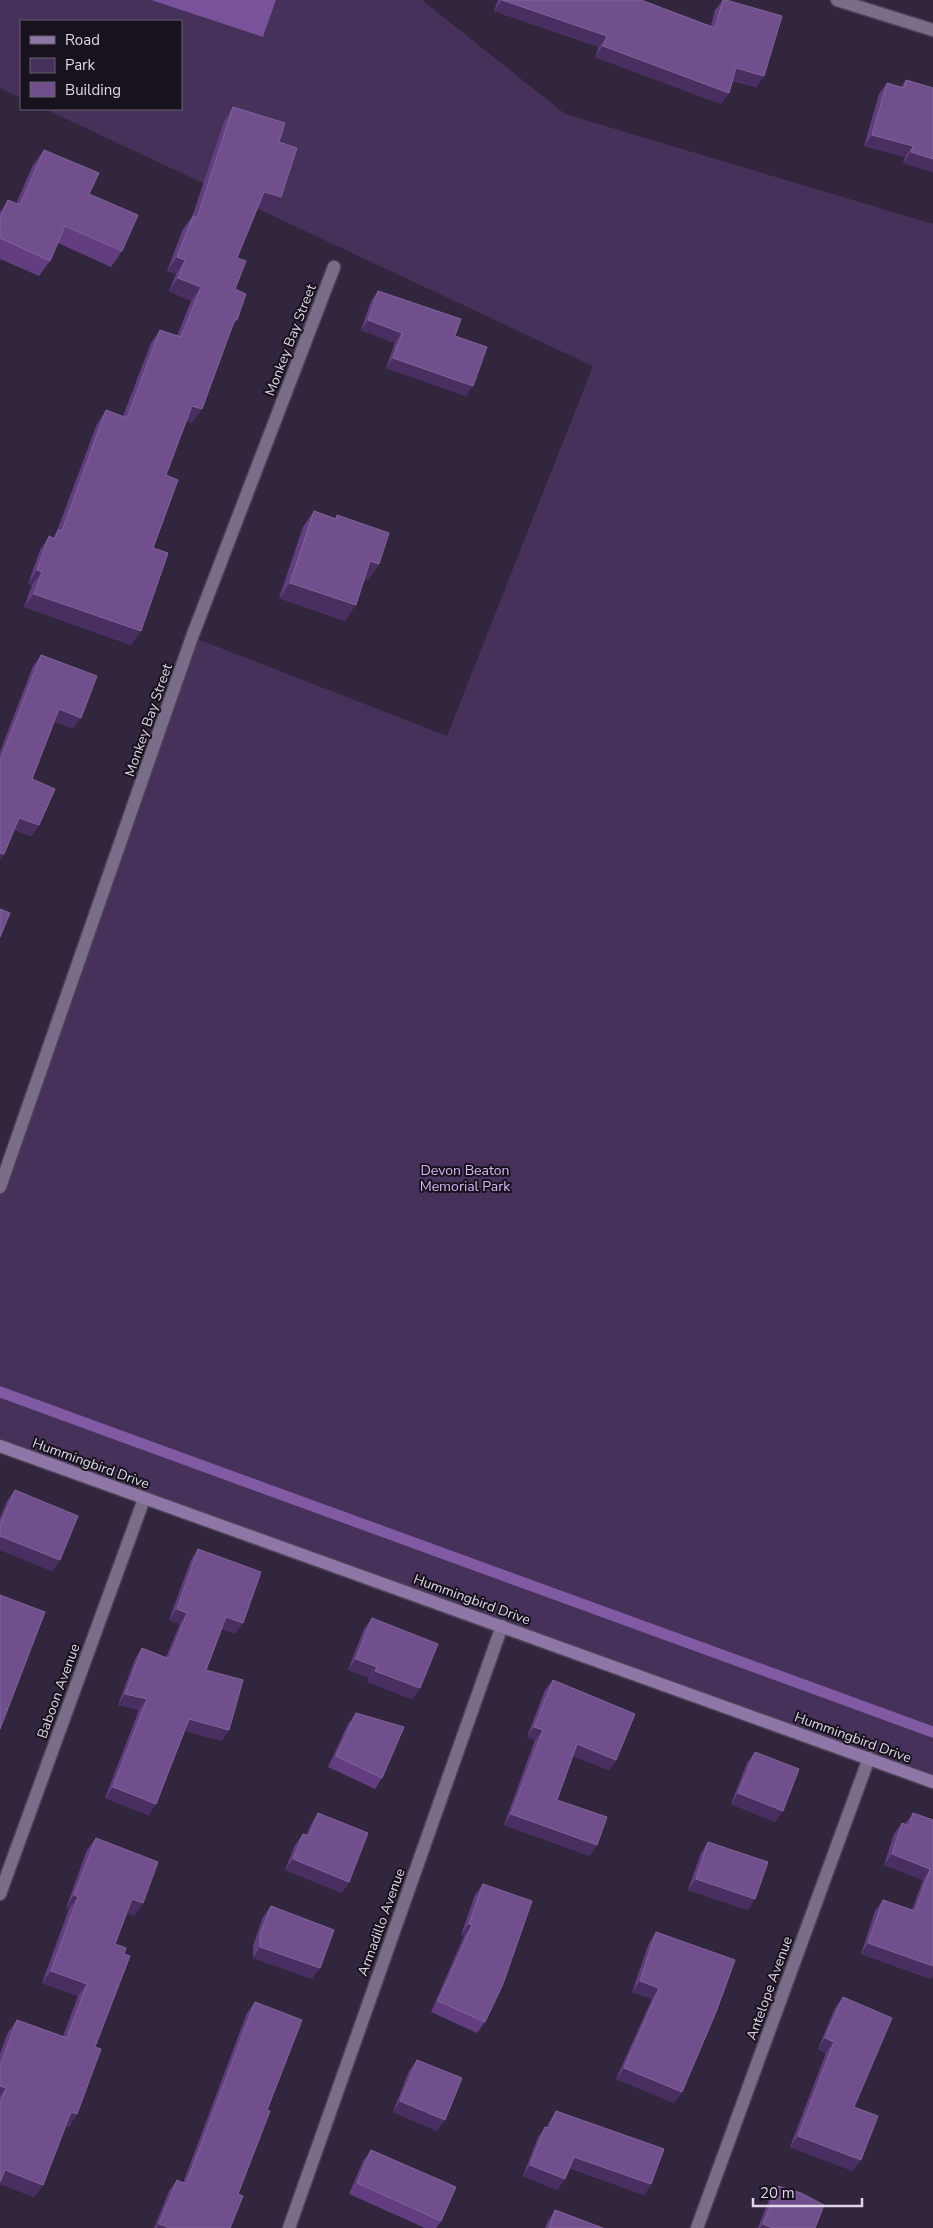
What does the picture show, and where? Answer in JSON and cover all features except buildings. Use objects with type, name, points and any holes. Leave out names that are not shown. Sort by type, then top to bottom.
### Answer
[{"type":"street","points":[[837,0],[933,30]]},
{"type":"street","name":"Monkey Bay Street","points":[[0,1187],[192,637],[334,266]]},
{"type":"street","name":"Hummingbird Drive","points":[[0,1446],[933,1782]]},
{"type":"street","name":"Baboon Avenue","points":[[0,1894],[144,1499]]},
{"type":"street","name":"Armadillo Avenue","points":[[289,2228],[502,1626]]},
{"type":"street","name":"Antelope Avenue","points":[[697,2228],[869,1758]]},
{"type":"green space","name":"Devon Beaton Memorial Park","points":[[0,0],[151,0],[263,37],[276,0],[422,0],[565,114],[933,224],[933,1782],[0,1446],[0,1187],[192,637],[447,736],[593,366],[47,110],[182,110],[182,20],[20,20],[20,98],[0,88]]},
{"type":"shaded area","points":[[151,0],[276,0],[263,37]]},
{"type":"waterway","points":[[0,1392],[933,1732]]}]
